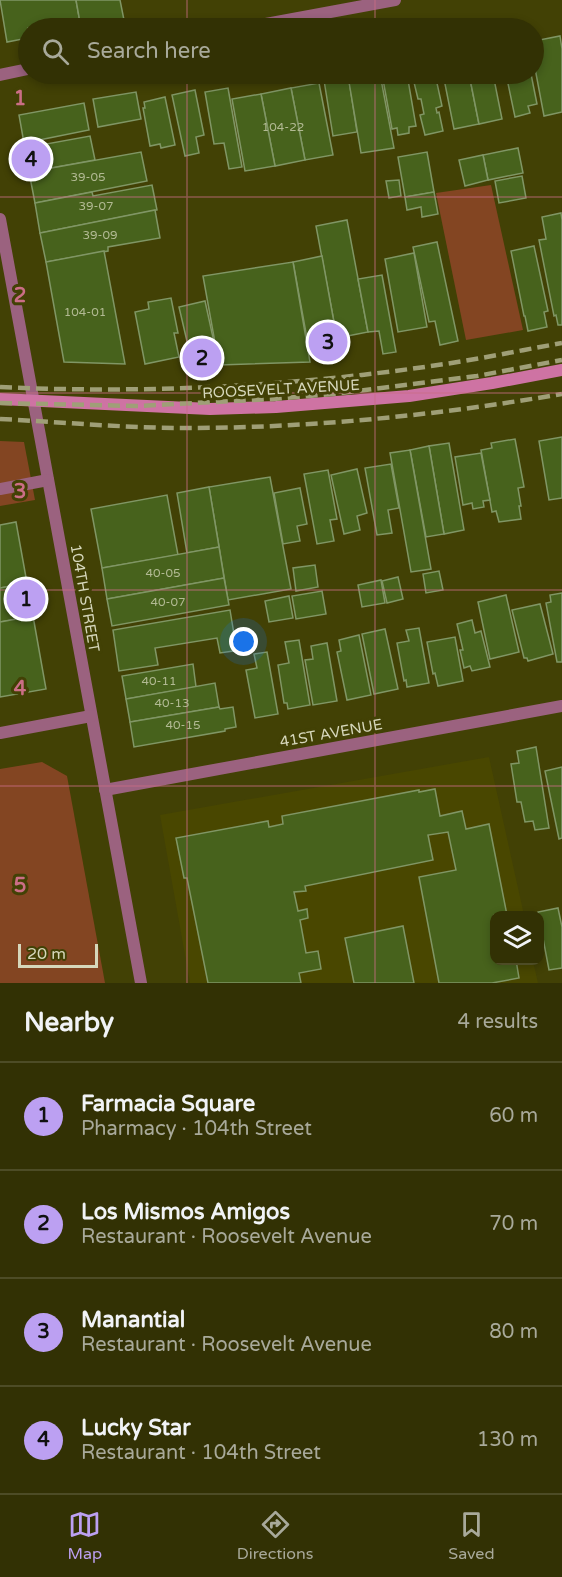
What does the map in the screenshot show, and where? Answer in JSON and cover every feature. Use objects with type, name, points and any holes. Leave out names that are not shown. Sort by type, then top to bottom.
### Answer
[{"type":"main road","name":"ROOSEVELT AVENUE","points":[[0,399],[210,409],[276,407],[409,396],[562,370]]},
{"type":"street","points":[[298,18],[395,0]]},
{"type":"street","points":[[0,75],[18,71]]},
{"type":"street","name":"104TH STREET","points":[[0,219],[141,983]]},
{"type":"street","points":[[0,489],[48,480]]},
{"type":"street","name":"41ST AVENUE","points":[[105,790],[562,706]]},
{"type":"street","points":[[0,733],[91,716]]},
{"type":"shaded area","points":[[491,185],[523,330],[466,340],[436,193]]},
{"type":"shaded area","points":[[0,441],[24,442],[35,500],[0,506]]},
{"type":"shaded area","points":[[489,757],[523,911],[490,911],[490,965],[534,965],[538,983],[190,983],[160,815]]},
{"type":"shaded area","points":[[42,762],[67,776],[105,983],[0,983],[0,769]]},
{"type":"building","points":[[0,0],[76,0],[79,18],[18,18],[18,40],[7,42]]},
{"type":"building","points":[[76,0],[120,0],[124,18],[79,18]]},
{"type":"building","points":[[560,36],[562,112],[544,116],[538,84],[544,84],[544,39]]},
{"type":"building","points":[[319,84],[333,155],[305,160],[291,88]]},
{"type":"building","points":[[325,84],[350,84],[357,132],[333,136]]},
{"type":"building","points":[[349,84],[382,84],[394,148],[361,153]]},
{"type":"building","points":[[384,84],[409,84],[416,126],[409,127],[409,133],[398,135],[397,128],[392,129]]},
{"type":"building","points":[[414,84],[437,84],[442,106],[436,108],[443,131],[425,135],[420,115],[424,114],[421,99],[418,99]]},
{"type":"building","points":[[445,84],[471,84],[479,124],[454,129]]},
{"type":"building","points":[[471,84],[495,84],[502,119],[479,124]]},
{"type":"building","points":[[508,84],[533,84],[537,104],[528,106],[530,113],[515,117]]},
{"type":"building","points":[[228,88],[242,167],[229,169],[224,143],[214,144],[205,92]]},
{"type":"building","points":[[291,88],[305,160],[275,166],[261,94]]},
{"type":"building","points":[[195,90],[204,135],[196,137],[199,153],[185,156],[172,95]]},
{"type":"building","points":[[136,92],[141,119],[98,127],[93,99]]},
{"type":"building","points":[[261,94],[275,166],[245,171],[232,99]]},
{"type":"building","points":[[165,97],[175,145],[161,148],[160,144],[150,146],[143,108],[145,108],[144,102]]},
{"type":"building","points":[[84,103],[89,130],[24,143],[19,115]]},
{"type":"building","points":[[90,136],[95,160],[29,172],[24,148]]},
{"type":"building","points":[[518,148],[523,173],[488,180],[483,155]]},
{"type":"building","points":[[141,152],[147,181],[35,203],[29,172]]},
{"type":"building","points":[[427,152],[434,192],[405,197],[398,157]]},
{"type":"building","points":[[483,155],[488,180],[465,186],[459,160]]},
{"type":"building","points":[[522,176],[526,198],[499,203],[495,181]]},
{"type":"building","points":[[399,180],[401,196],[389,198],[386,181]]},
{"type":"building","points":[[152,185],[157,210],[40,233],[35,203],[92,192],[93,196]]},
{"type":"building","points":[[434,192],[438,214],[422,217],[421,207],[407,210],[405,197]]},
{"type":"building","points":[[155,210],[160,238],[108,247],[108,251],[46,262],[40,233]]},
{"type":"building","points":[[561,213],[562,325],[558,325],[556,315],[554,316],[539,240],[546,239],[542,217]]},
{"type":"building","points":[[347,220],[368,332],[337,338],[316,226]]},
{"type":"building","points":[[437,242],[458,341],[440,345],[435,321],[429,322],[413,247]]},
{"type":"building","points":[[534,246],[548,311],[544,312],[547,327],[528,331],[511,251]]},
{"type":"building","points":[[104,251],[125,364],[64,362],[46,262]]},
{"type":"building","points":[[414,253],[427,327],[398,332],[385,259]]},
{"type":"building","points":[[322,256],[339,350],[310,355],[293,262]]},
{"type":"building","points":[[293,262],[310,362],[219,365],[203,276]]},
{"type":"building","points":[[382,275],[396,352],[383,354],[379,331],[368,332],[358,279]]},
{"type":"building","points":[[171,298],[178,333],[174,333],[179,357],[145,364],[135,312],[149,309],[148,302]]},
{"type":"building","points":[[205,301],[219,365],[196,371],[179,307]]},
{"type":"building","points":[[562,437],[562,498],[549,500],[539,441]]},
{"type":"building","points":[[515,439],[524,487],[518,488],[521,519],[499,522],[496,511],[492,512],[481,450],[492,448],[491,443]]},
{"type":"building","points":[[449,443],[464,530],[444,534],[429,446]]},
{"type":"building","points":[[429,446],[444,534],[426,537],[410,450]]},
{"type":"building","points":[[410,450],[431,569],[411,572],[390,453]]},
{"type":"building","points":[[481,453],[490,500],[483,501],[484,507],[473,509],[472,503],[463,505],[455,457]]},
{"type":"building","points":[[391,464],[399,508],[388,510],[392,533],[377,535],[365,468]]},
{"type":"building","points":[[357,469],[367,513],[357,516],[360,530],[344,534],[331,475]]},
{"type":"building","points":[[328,470],[337,519],[330,520],[334,541],[317,544],[304,474]]},
{"type":"building","points":[[270,477],[291,589],[228,600],[209,487]]},
{"type":"building","points":[[209,487],[219,547],[187,553],[177,493]]},
{"type":"building","points":[[300,488],[307,524],[297,526],[300,541],[283,544],[274,493]]},
{"type":"building","points":[[167,495],[178,555],[102,568],[91,509]]},
{"type":"building","points":[[16,522],[27,583],[0,588],[0,525]]},
{"type":"building","points":[[219,547],[224,578],[107,599],[102,568]]},
{"type":"building","points":[[315,565],[318,587],[296,591],[293,568]]},
{"type":"building","points":[[439,571],[443,590],[426,593],[423,574]]},
{"type":"building","points":[[398,577],[403,599],[387,603],[382,581]]},
{"type":"building","points":[[224,578],[229,605],[112,626],[107,599]]},
{"type":"building","points":[[381,580],[385,603],[362,607],[358,585]]},
{"type":"building","points":[[27,583],[33,616],[0,622],[0,588]]},
{"type":"building","points":[[322,591],[326,614],[296,619],[292,596]]},
{"type":"building","points":[[562,593],[562,662],[557,662],[546,603],[551,602],[550,595]]},
{"type":"building","points":[[506,595],[519,652],[490,659],[478,602]]},
{"type":"building","points":[[289,596],[293,618],[269,622],[265,601]]},
{"type":"building","points":[[540,604],[553,654],[528,661],[524,658],[512,610]]},
{"type":"building","points":[[230,610],[234,634],[237,634],[240,650],[220,653],[217,638],[155,648],[158,665],[119,671],[113,630]]},
{"type":"building","points":[[33,616],[46,689],[0,697],[0,622]]},
{"type":"building","points":[[472,620],[475,633],[481,631],[490,667],[472,671],[470,666],[464,668],[460,650],[463,650],[457,624]]},
{"type":"building","points":[[419,628],[429,683],[407,687],[397,643],[409,641],[406,630]]},
{"type":"building","points":[[385,629],[398,689],[374,694],[362,634]]},
{"type":"building","points":[[359,635],[371,695],[347,700],[337,652],[341,651],[339,640]]},
{"type":"building","points":[[455,637],[463,681],[438,686],[435,673],[433,674],[427,642]]},
{"type":"building","points":[[299,640],[310,705],[288,709],[287,703],[284,703],[278,665],[289,663],[285,642]]},
{"type":"building","points":[[327,643],[337,701],[313,705],[305,660],[313,659],[311,646]]},
{"type":"building","points":[[267,652],[278,714],[255,718],[246,670],[257,668],[254,654]]},
{"type":"building","points":[[193,664],[196,687],[126,699],[122,676]]},
{"type":"building","points":[[215,683],[219,707],[130,722],[126,699]]},
{"type":"building","points":[[219,707],[220,709],[233,707],[236,727],[225,729],[225,731],[134,747],[130,722]]},
{"type":"building","points":[[536,747],[549,828],[535,830],[533,821],[525,822],[521,802],[517,802],[511,764],[519,763],[517,751]]},
{"type":"building","points":[[562,767],[562,838],[559,839],[545,771]]},
{"type":"building","points":[[435,789],[440,816],[462,811],[466,829],[489,824],[506,911],[490,911],[490,965],[517,965],[519,978],[492,983],[439,983],[419,877],[456,870],[448,832],[428,835],[433,860],[305,886],[306,891],[294,892],[298,911],[307,909],[308,918],[300,920],[306,953],[318,951],[321,969],[299,973],[301,983],[208,983],[187,878],[184,878],[176,838],[268,821],[269,827],[283,824],[282,816],[419,790],[419,792]]},
{"type":"building","points":[[558,908],[562,927],[562,968],[549,970],[544,944],[543,911]]},
{"type":"building","points":[[403,926],[414,983],[354,983],[345,938]]},
{"type":"railway","points":[[0,387],[168,389],[279,383],[390,372],[562,343]]},
{"type":"railway","points":[[0,403],[137,406],[273,399],[477,376],[562,360]]},
{"type":"railway","points":[[0,419],[163,428],[280,426],[422,414],[562,394]]},
{"type":"place","name":"Lucky Star","points":[[31,159]]},
{"type":"place","name":"Manantial","points":[[328,342]]},
{"type":"place","name":"Los Mismos Amigos","points":[[202,358]]},
{"type":"place","name":"Farmacia Square","points":[[26,599]]}]
